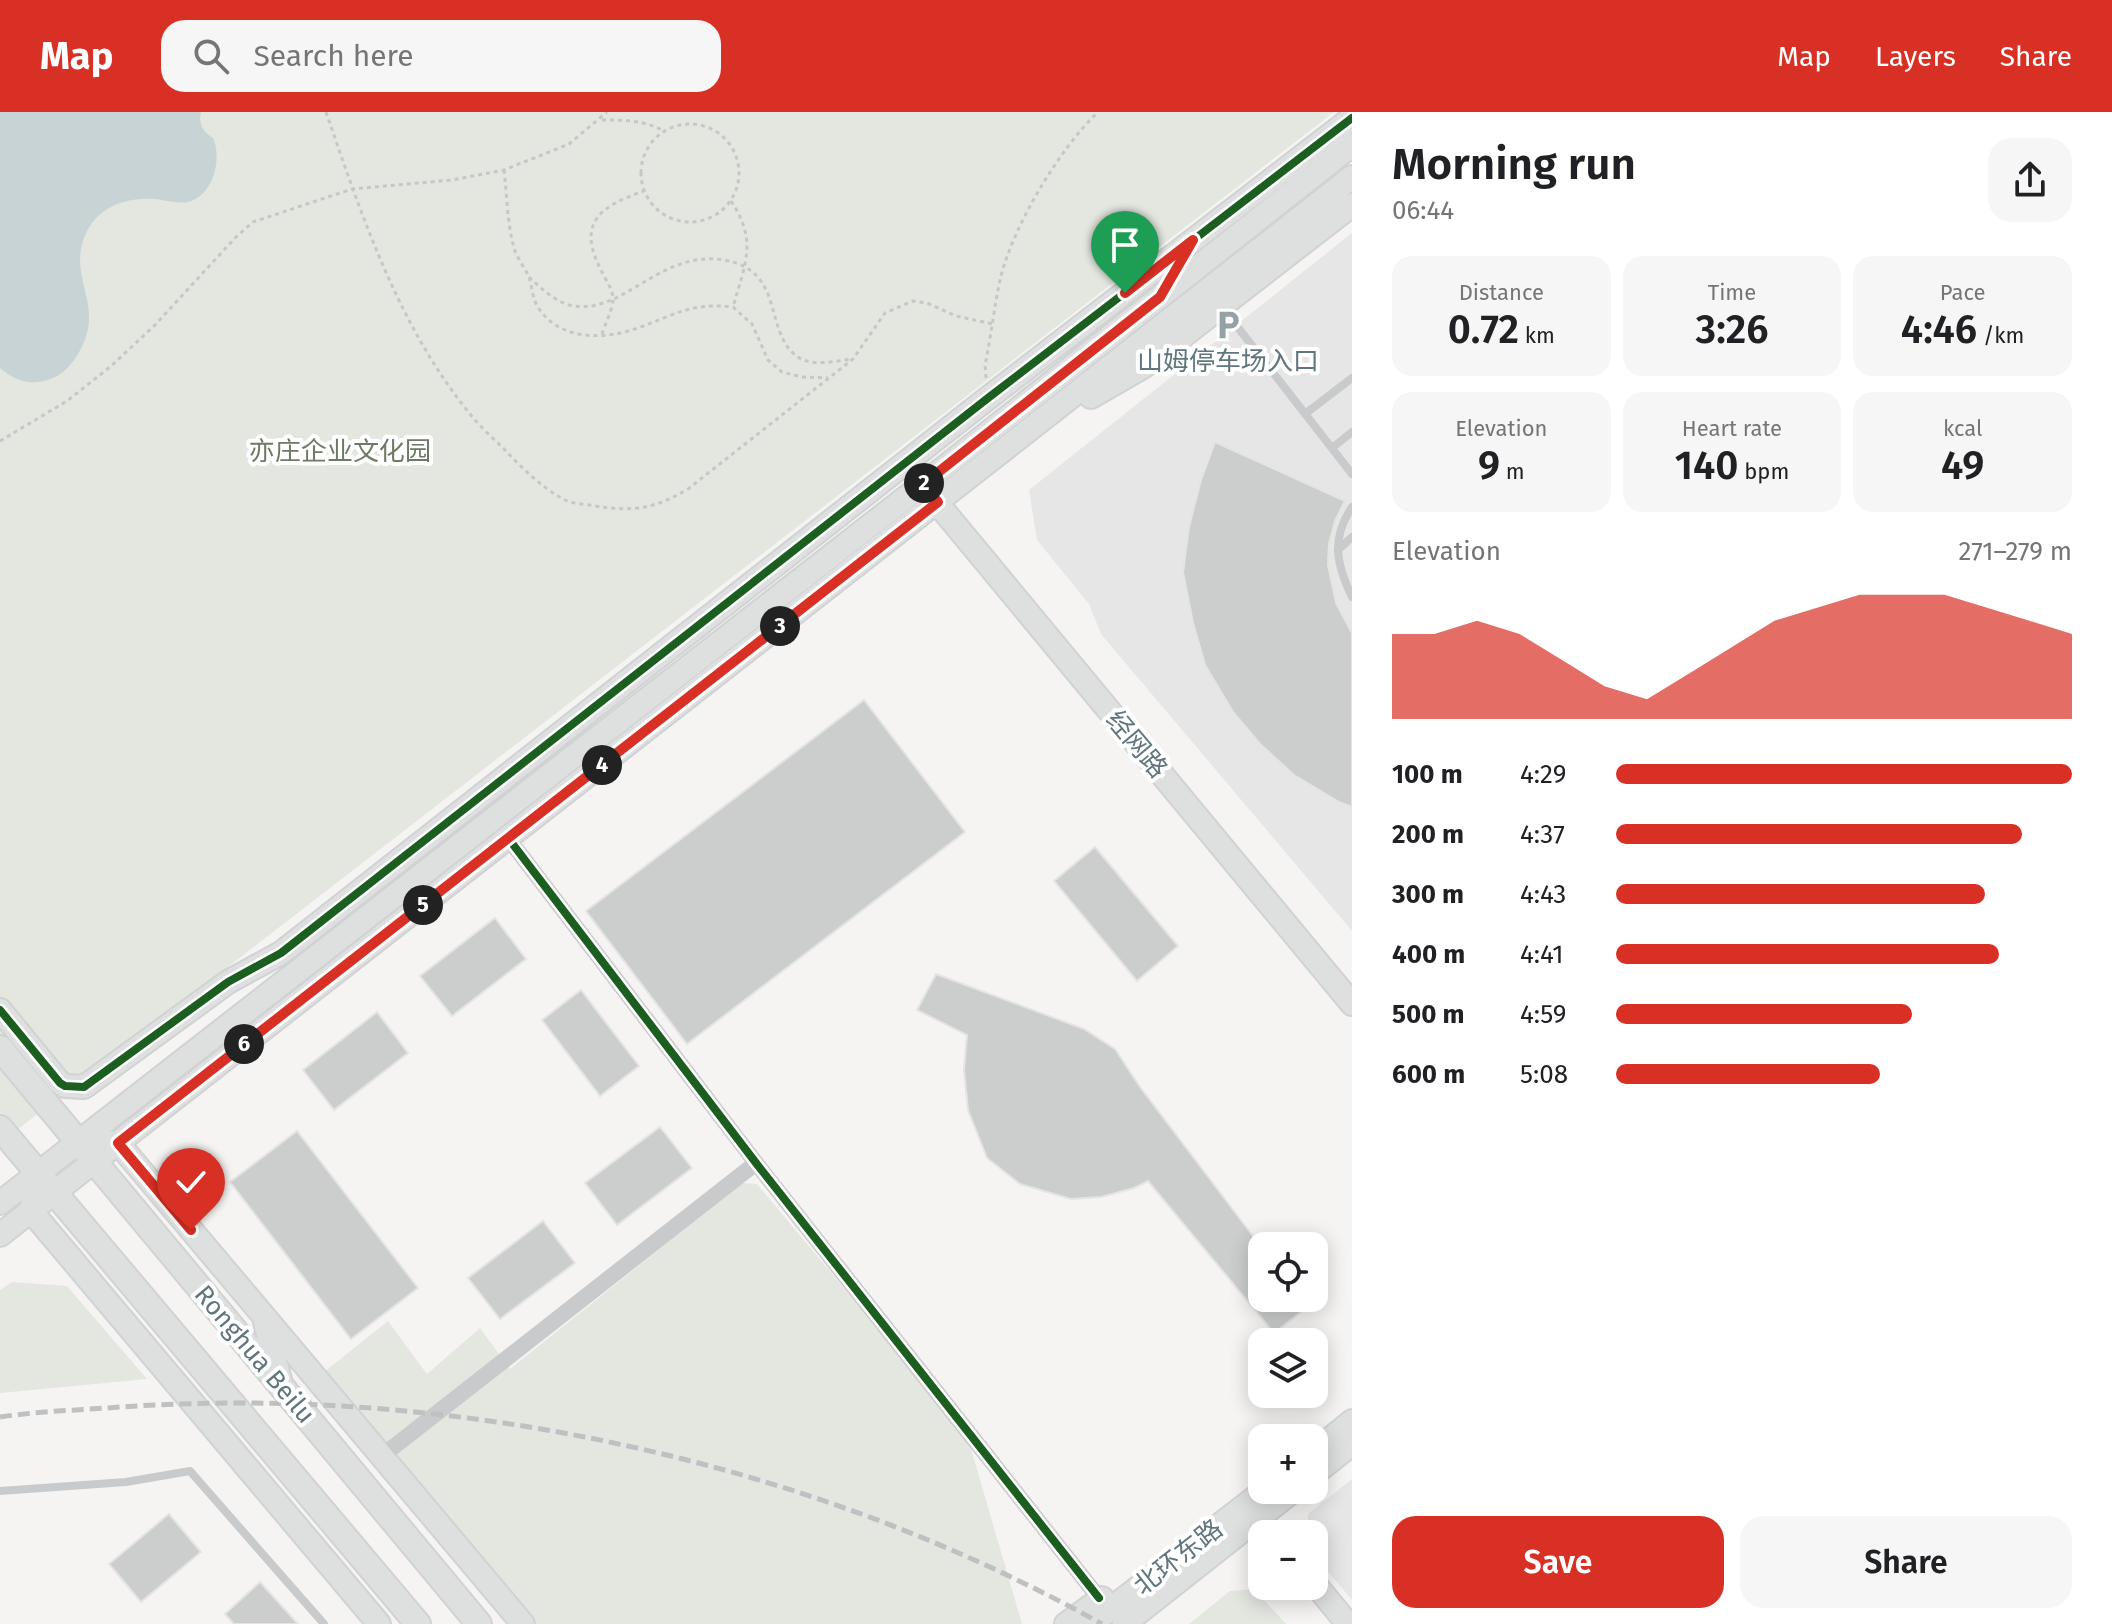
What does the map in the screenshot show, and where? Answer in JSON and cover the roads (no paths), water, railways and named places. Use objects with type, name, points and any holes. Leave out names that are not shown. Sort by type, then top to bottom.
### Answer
[{"type":"main road","name":"Ronghua Beilu","points":[[0,1048],[479,1624]]},
{"type":"main road","name":"Ronghua Beilu","points":[[0,1128],[418,1624]]},
{"type":"street","points":[[281,953],[988,398],[1352,118]]},
{"type":"street","points":[[0,1203],[922,485],[1352,145]]},
{"type":"street","points":[[0,1235],[1352,177]]},
{"type":"street","points":[[1017,440],[1143,367],[1352,205]]},
{"type":"street","points":[[1160,297],[1193,240]]},
{"type":"street","name":"经网路","points":[[922,485],[1352,1004]]},
{"type":"street","points":[[508,838],[756,1163],[1099,1598]]},
{"type":"street","points":[[0,1010],[60,1083],[84,1087],[228,982],[281,953],[365,917]]},
{"type":"street","points":[[78,1141],[118,1143],[523,1624]]},
{"type":"street","points":[[382,1456],[756,1163]]},
{"type":"street","points":[[31,1211],[38,1173]]},
{"type":"street","points":[[31,1211],[379,1624]]},
{"type":"street","points":[[264,1316],[282,1387]]},
{"type":"street","points":[[1328,1441],[1352,1421]]},
{"type":"street","points":[[1328,1463],[1352,1444]]},
{"type":"street","name":"北环东路","points":[[1091,1624],[1131,1593],[1261,1511]]},
{"type":"street","name":"北环东路","points":[[1124,1624],[1261,1511]]},
{"type":"street","points":[[1066,1624],[1099,1598],[1131,1593]]},
{"type":"street","points":[[1328,1600],[1348,1624]]},
{"type":"lane","points":[[1221,306],[1352,474]]},
{"type":"lane","points":[[1305,414],[1352,378]]},
{"type":"lane","points":[[1332,448],[1352,432]]},
{"type":"lane","points":[[1352,507],[1341,524],[1338,550],[1341,570],[1352,597]]},
{"type":"lane","points":[[1338,550],[1352,537]]},
{"type":"lane","points":[[1341,570],[1352,562]]},
{"type":"lane","points":[[0,1491],[126,1482],[190,1471],[324,1624]]},
{"type":"railway","points":[[0,1417],[121,1407],[247,1403],[374,1408],[501,1423],[627,1446],[751,1478],[872,1518],[990,1567],[1102,1624]]},
{"type":"place","name":"山姆停车场入口","points":[[1228,325]]},
{"type":"park label","name":"亦庄企业文化园","points":[[340,451]]}]
